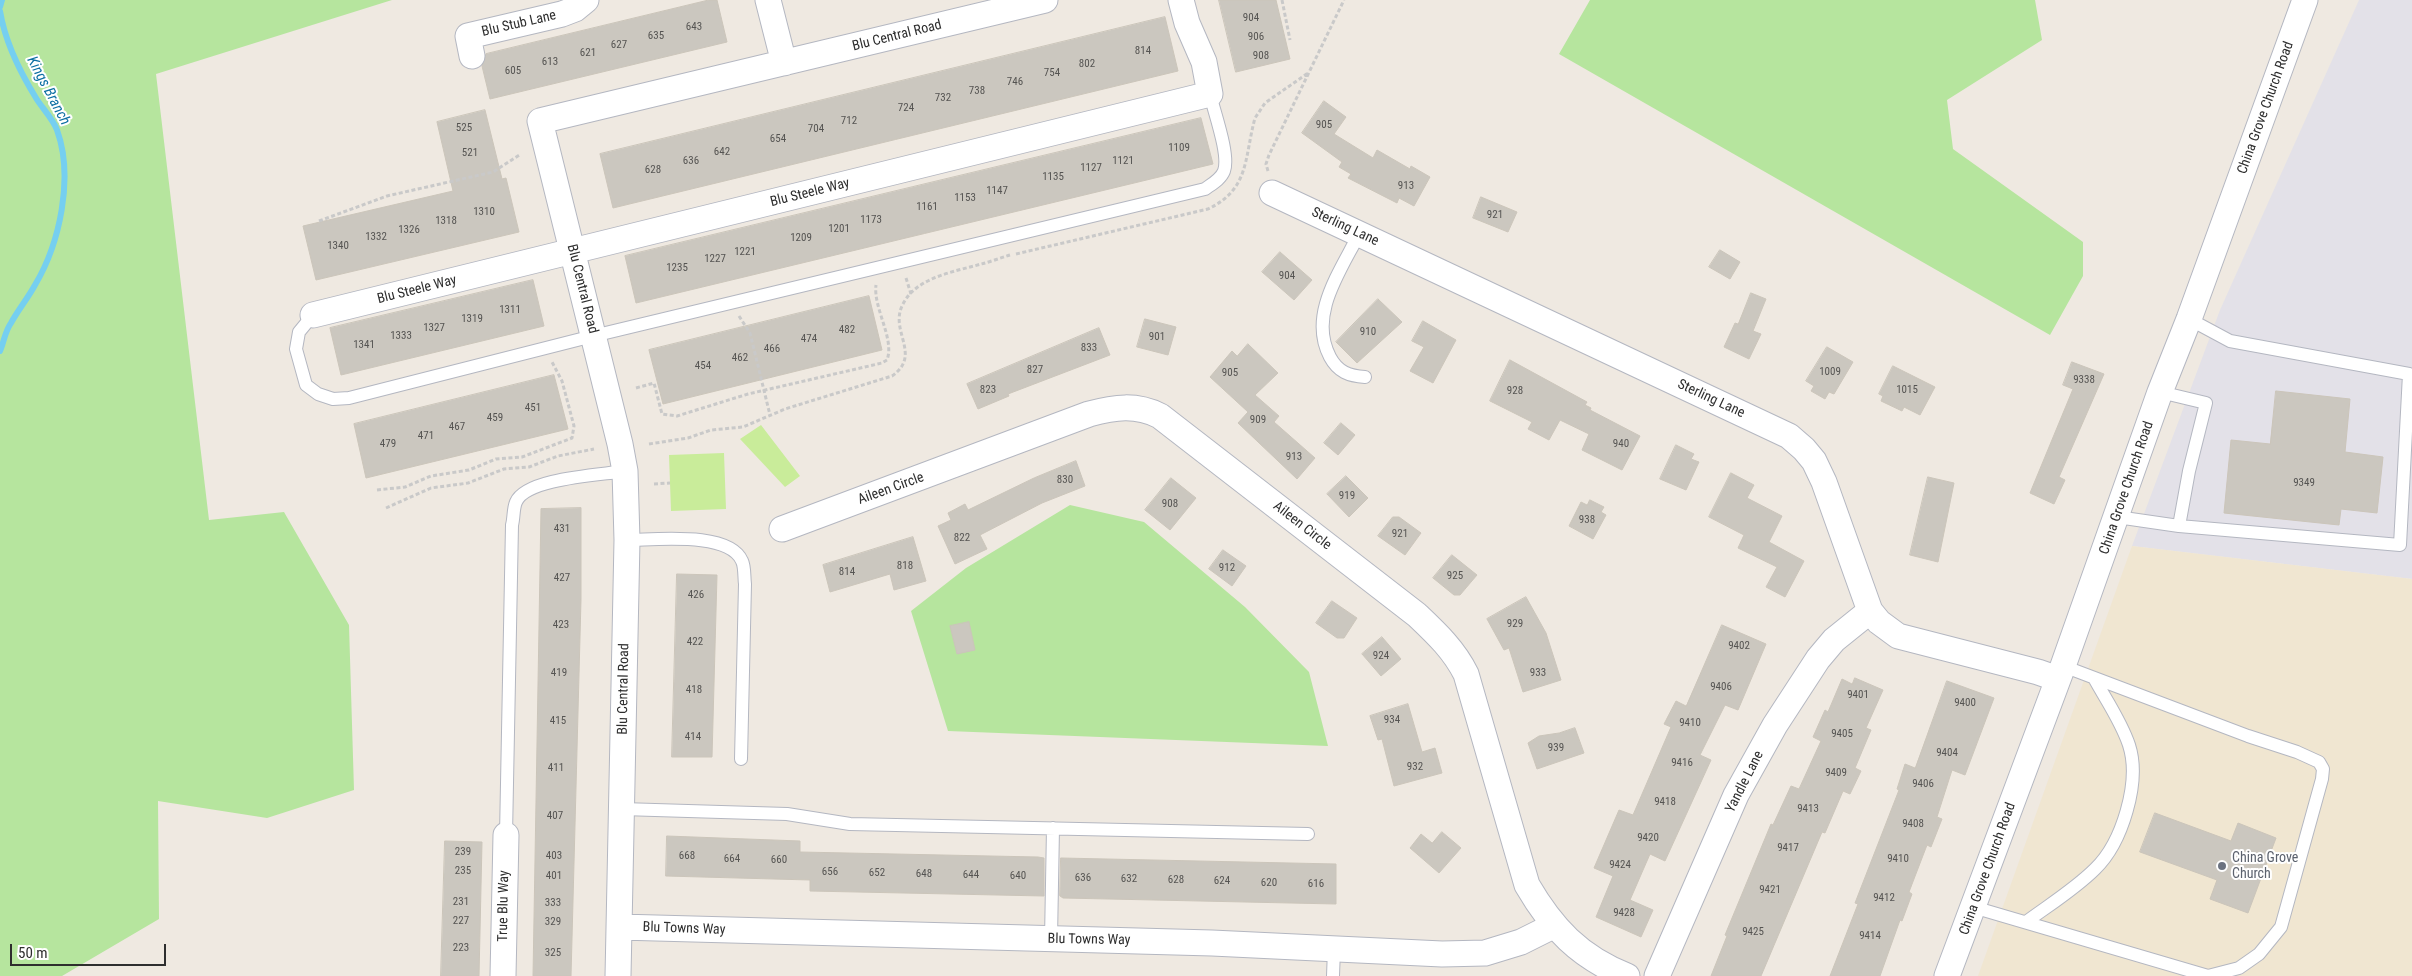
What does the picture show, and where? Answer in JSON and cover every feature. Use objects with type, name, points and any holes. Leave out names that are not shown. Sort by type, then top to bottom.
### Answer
[{"type":"street","name":"Blu Stub Lane","points":[[472,56],[468,36],[562,14],[575,9],[586,0]]},
{"type":"street","points":[[768,0],[784,63]]},
{"type":"street","name":"Blu Central Road","points":[[618,976],[627,540],[625,471],[620,444],[540,121],[1045,0]]},
{"type":"street","points":[[1180,0],[1187,23],[1204,62],[1210,94]]},
{"type":"street","name":"China Grove Church Road","points":[[1947,976],[2061,672],[2160,392],[2189,319],[2305,0]]},
{"type":"street","name":"Blu Steele Way","points":[[313,315],[1210,94]]},
{"type":"street","name":"Sterling Lane","points":[[1271,184],[1359,234],[1789,436],[1814,461],[1824,482],[1870,611],[1879,622],[1898,636],[2002,662],[2061,672]]},
{"type":"street","name":"Aileen Circle","points":[[782,529],[1089,414],[1111,408],[1130,406],[1146,409],[1160,416],[1417,615],[1442,638],[1457,656],[1466,674],[1520,867],[1527,885],[1553,926],[1591,957],[1627,976]]},
{"type":"street","name":"Yandle Lane","points":[[1657,976],[1736,795],[1775,725],[1818,659],[1834,640],[1870,611]]},
{"type":"street","name":"True Blu Way","points":[[503,976],[506,836]]},
{"type":"street","name":"Blu Towns Way","points":[[619,927],[1051,939],[1442,954],[1485,953],[1521,942],[1553,926]]},
{"type":"lane","points":[[313,315],[299,332],[296,349],[306,385],[318,394],[333,399],[349,398],[593,336],[1205,189],[1217,181],[1224,170],[1225,156],[1210,94]]},
{"type":"lane","points":[[1359,234],[1327,299],[1322,315],[1322,331],[1326,348],[1333,362],[1343,373],[1365,377]]},
{"type":"lane","points":[[2117,517],[2179,526],[2400,545],[2409,374],[2230,341],[2189,319]]},
{"type":"lane","points":[[2160,392],[2206,403],[2189,471],[2179,526]]},
{"type":"lane","points":[[506,836],[512,525],[516,501],[528,489],[546,484],[625,471]]},
{"type":"lane","points":[[627,540],[716,541],[733,549],[742,561],[745,584],[741,759]]},
{"type":"lane","points":[[1973,907],[2208,976],[2238,968],[2259,954],[2280,927],[2311,822],[2323,770],[2319,762],[2297,752],[2248,736],[2094,678],[2061,672]]},
{"type":"lane","points":[[2026,922],[2063,895],[2102,861],[2116,839],[2131,796],[2132,770],[2130,747],[2123,730],[2094,678]]},
{"type":"lane","points":[[622,808],[787,814],[850,824],[1308,834]]},
{"type":"lane","points":[[1051,939],[1053,828]]},
{"type":"lane","points":[[1333,976],[1334,949]]},
{"type":"path","points":[[1282,0],[1290,40]]},
{"type":"path","points":[[1271,184],[1266,170],[1269,155],[1344,0]]},
{"type":"path","points":[[649,444],[688,438],[711,430],[743,427],[770,415],[892,376],[901,370],[906,352],[900,313],[902,305],[911,294],[937,276],[1208,209],[1220,203],[1232,194],[1240,183],[1253,128],[1260,108],[1308,73]]},
{"type":"path","points":[[319,221],[388,196],[493,172],[521,154]]},
{"type":"path","points":[[636,388],[654,383],[662,414],[677,416],[764,390],[875,365],[887,360],[889,348],[876,300],[876,279]]},
{"type":"path","points":[[909,286],[911,294]]},
{"type":"path","points":[[738,312],[750,333],[770,415]]},
{"type":"path","points":[[377,490],[405,487],[431,476],[470,470],[496,459],[522,456],[572,438],[574,426],[562,381],[554,370],[551,360]]},
{"type":"path","points":[[386,508],[432,488],[468,483],[504,469],[528,466],[558,456],[594,449]]},
{"type":"path","points":[[654,484],[670,483]]},
{"type":"shaded area","points":[[2359,0],[2412,0],[2412,579],[2132,546],[2220,310]]},
{"type":"shaded area","points":[[2132,546],[2412,579],[2412,976],[1978,976]]},
{"type":"green space","points":[[0,0],[392,0],[156,74],[209,520],[284,512],[349,625],[354,790],[267,818],[158,801],[159,919],[62,976],[0,976]]},
{"type":"green space","points":[[1590,0],[2035,0],[2042,40],[1947,100],[1953,149],[2083,242],[2083,276],[2050,335],[1559,54]]},
{"type":"green space","points":[[761,425],[800,476],[785,487],[740,439]]},
{"type":"green space","points":[[724,453],[726,509],[671,511],[669,455]]},
{"type":"green space","points":[[1070,505],[1144,522],[1245,607],[1309,672],[1328,746],[948,731],[911,611],[966,568]]},
{"type":"building","points":[[709,0],[717,0],[727,42],[490,99],[482,66],[486,54]]},
{"type":"building","points":[[1219,0],[1276,0],[1290,59],[1236,72]]},
{"type":"building","points":[[1165,17],[1178,71],[613,208],[600,154]]},
{"type":"building","points":[[1324,101],[1346,117],[1334,134],[1373,158],[1377,150],[1410,169],[1411,166],[1430,177],[1414,206],[1399,198],[1397,203],[1348,178],[1351,174],[1339,167],[1342,162],[1302,133]]},
{"type":"building","points":[[485,110],[502,179],[506,178],[519,232],[316,280],[303,226],[453,191],[437,122]]},
{"type":"building","points":[[1201,118],[1213,164],[636,303],[625,256]]},
{"type":"building","points":[[1481,197],[1517,212],[1508,232],[1473,218]]},
{"type":"building","points":[[1720,250],[1740,262],[1730,279],[1709,267]]},
{"type":"building","points":[[1280,252],[1312,280],[1294,300],[1262,272]]},
{"type":"building","points":[[533,280],[544,326],[341,375],[330,328]]},
{"type":"building","points":[[1751,293],[1766,299],[1753,331],[1761,334],[1749,359],[1724,347],[1735,323],[1738,324]]},
{"type":"building","points":[[869,296],[882,350],[663,404],[649,350]]},
{"type":"building","points":[[1378,299],[1402,322],[1357,363],[1336,342]]},
{"type":"building","points":[[1145,319],[1176,327],[1168,355],[1137,347]]},
{"type":"building","points":[[1423,321],[1456,340],[1433,383],[1410,371],[1424,347],[1412,341]]},
{"type":"building","points":[[1099,328],[1110,355],[1008,394],[1009,396],[978,409],[967,384]]},
{"type":"building","points":[[1248,344],[1278,373],[1255,395],[1279,416],[1274,422],[1315,458],[1297,479],[1238,423],[1248,412],[1210,377],[1232,351],[1237,356]]},
{"type":"building","points":[[1827,347],[1853,362],[1834,394],[1829,392],[1825,399],[1811,391],[1814,386],[1806,381]]},
{"type":"building","points":[[1510,360],[1587,402],[1585,405],[1591,408],[1590,410],[1640,436],[1622,470],[1582,450],[1589,434],[1560,420],[1549,440],[1528,429],[1532,422],[1490,401]]},
{"type":"building","points":[[2072,362],[2104,374],[2059,477],[2065,480],[2054,504],[2030,493],[2073,389],[2063,385]]},
{"type":"building","points":[[1893,366],[1935,387],[1920,415],[1904,407],[1902,411],[1881,401],[1883,396],[1879,394]]},
{"type":"building","points":[[554,375],[568,429],[366,478],[354,424]]},
{"type":"building","points":[[2276,391],[2350,399],[2345,452],[2383,457],[2377,513],[2341,509],[2339,525],[2224,513],[2231,440],[2270,444]]},
{"type":"building","points":[[1341,423],[1355,435],[1338,455],[1324,443]]},
{"type":"building","points":[[1676,445],[1694,454],[1691,459],[1699,462],[1686,490],[1660,479]]},
{"type":"building","points":[[1076,461],[1085,486],[1042,503],[980,535],[987,549],[955,564],[938,526],[951,520],[948,513],[965,504],[968,510],[1034,478]]},
{"type":"building","points":[[1731,473],[1754,485],[1747,498],[1782,516],[1769,542],[1804,561],[1785,597],[1766,587],[1777,567],[1738,548],[1744,535],[1709,517]]},
{"type":"building","points":[[1346,476],[1368,498],[1349,517],[1327,494]]},
{"type":"building","points":[[1928,477],[1954,483],[1938,562],[1910,555]]},
{"type":"building","points":[[1171,478],[1196,498],[1170,530],[1145,510]]},
{"type":"building","points":[[1590,500],[1604,507],[1601,512],[1606,515],[1593,539],[1569,526],[1581,502],[1587,505]]},
{"type":"building","points":[[581,508],[581,599],[571,976],[533,976],[541,509]]},
{"type":"building","points":[[1393,517],[1399,517],[1421,533],[1405,555],[1378,536]]},
{"type":"building","points":[[913,537],[926,581],[894,590],[890,574],[830,592],[823,565]]},
{"type":"building","points":[[1223,550],[1246,566],[1232,586],[1209,569]]},
{"type":"building","points":[[1452,555],[1477,575],[1460,595],[1454,595],[1433,578]]},
{"type":"building","points":[[677,574],[717,575],[712,757],[672,757]]},
{"type":"building","points":[[1526,597],[1546,633],[1561,680],[1523,692],[1509,648],[1504,650],[1487,619]]},
{"type":"building","points":[[1332,601],[1357,618],[1344,638],[1337,638],[1316,623]]},
{"type":"building","points":[[969,622],[975,650],[957,654],[950,626]]},
{"type":"building","points":[[1722,625],[1766,644],[1738,710],[1725,705],[1700,755],[1711,760],[1665,861],[1650,854],[1630,900],[1653,910],[1641,937],[1596,917],[1613,876],[1594,868],[1619,810],[1633,815],[1671,727],[1664,724],[1676,701],[1686,706]]},
{"type":"building","points":[[1382,637],[1401,659],[1381,676],[1362,654]]},
{"type":"building","points":[[1855,678],[1883,690],[1866,728],[1871,730],[1855,768],[1861,771],[1850,794],[1843,791],[1825,833],[1822,832],[1761,976],[1711,976],[1727,936],[1725,935],[1771,824],[1773,825],[1791,786],[1799,789],[1821,741],[1813,737],[1825,710],[1828,712],[1842,679],[1852,684]]},
{"type":"building","points":[[1947,681],[1994,698],[1965,775],[1952,770],[1937,817],[1942,819],[1931,847],[1927,845],[1909,892],[1912,894],[1902,921],[1900,920],[1880,976],[1830,976],[1858,904],[1855,903],[1899,790],[1897,789],[1905,764],[1915,768]]},
{"type":"building","points":[[1408,704],[1422,752],[1435,748],[1442,773],[1394,786],[1382,739],[1378,740],[1370,716]]},
{"type":"building","points":[[1575,728],[1584,753],[1537,769],[1528,743],[1539,736]]},
{"type":"building","name":"China Grove Church","points":[[2155,813],[2231,841],[2238,823],[2276,838],[2248,913],[2210,899],[2217,880],[2140,852]]},
{"type":"building","points":[[1442,832],[1461,848],[1439,873],[1410,848],[1421,834],[1432,843]]},
{"type":"building","points":[[667,836],[800,841],[800,852],[1038,857],[1044,858],[1044,896],[810,891],[810,880],[666,876]]},
{"type":"building","points":[[445,841],[482,842],[479,976],[441,976]]},
{"type":"building","points":[[1061,858],[1336,864],[1336,904],[1063,898],[1060,896]]},
{"type":"waterway","name":"Kings Branch","points":[[0,7],[2,0]]},
{"type":"waterway","name":"Kings Branch","points":[[0,11],[5,34],[24,78],[57,130],[62,148],[64,168],[62,209],[51,250],[35,285],[9,326],[0,351]]},
{"type":"place","name":"China Grove Church","points":[[2222,866]]}]
